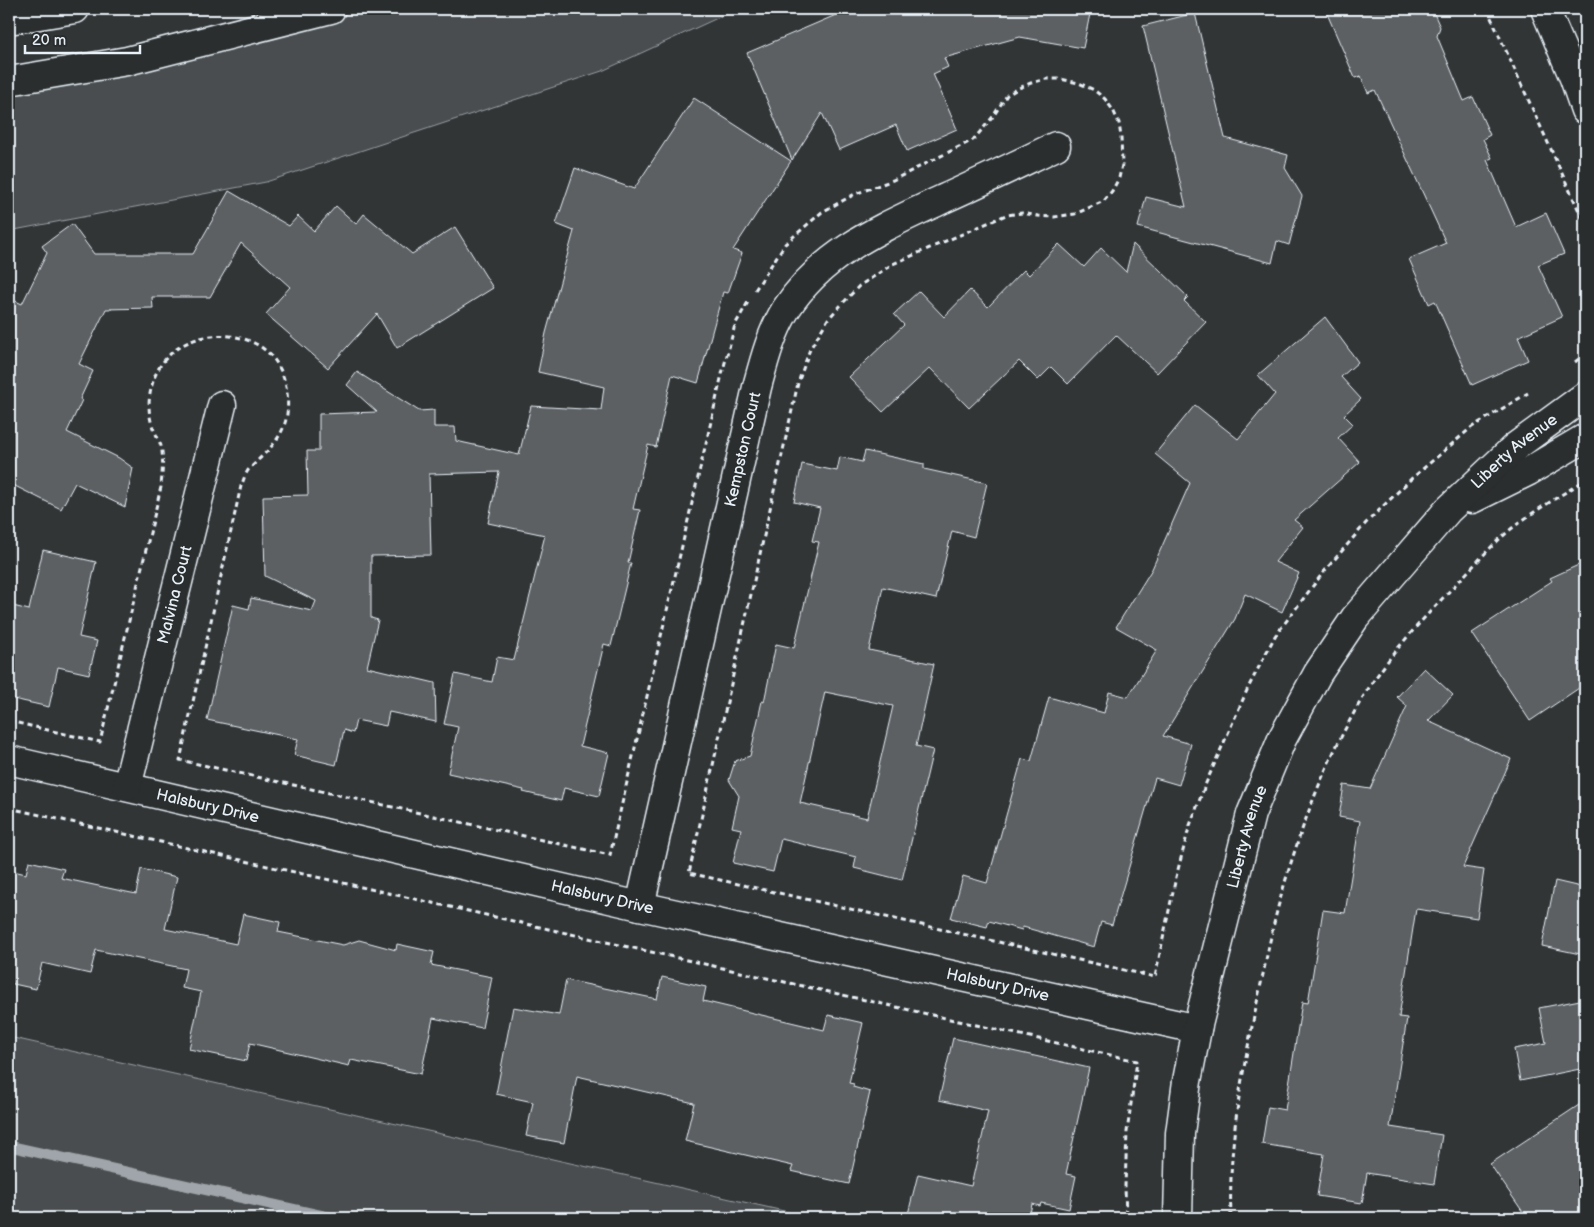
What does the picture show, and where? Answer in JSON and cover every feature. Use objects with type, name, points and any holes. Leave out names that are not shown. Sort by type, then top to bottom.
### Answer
[{"type":"street","points":[[9,20],[75,9]]},
{"type":"street","points":[[9,81],[127,61],[331,9]]},
{"type":"street","points":[[1545,9],[1580,87],[1585,110]]},
{"type":"street","name":"Kempston Court","points":[[640,906],[757,387],[768,347],[785,310],[808,280],[836,255],[869,234],[1056,146]]},
{"type":"street","name":"Liberty Avenue","points":[[1178,1218],[1180,1133],[1197,1029],[1251,814],[1282,738],[1318,673],[1355,618],[1448,510],[1515,447],[1585,396]]},
{"type":"street","name":"Malvina Court","points":[[127,787],[222,404]]},
{"type":"street","name":"Liberty Avenue","points":[[1448,510],[1529,471],[1585,438]]},
{"type":"street","name":"Halsbury Drive","points":[[9,760],[640,906],[1197,1029]]},
{"type":"path","points":[[1487,9],[1585,224]]},
{"type":"path","points":[[180,760],[610,855],[723,370],[735,325],[756,288],[785,244],[822,212],[855,194],[892,180],[974,140],[992,118],[1007,95],[1019,88],[1046,80],[1060,79],[1079,83],[1094,90],[1105,99],[1119,123],[1122,164],[1119,178],[1104,201],[1075,214],[1054,217],[1022,213],[1006,215],[892,264],[859,286],[828,319],[810,349],[794,400],[689,872],[1154,977]]},
{"type":"path","points":[[1231,1218],[1230,1196],[1234,1135],[1242,1076],[1280,898],[1314,796],[1341,737],[1366,693],[1402,644],[1434,608],[1504,535],[1585,480]]},
{"type":"path","points":[[9,720],[100,742]]},
{"type":"path","points":[[9,808],[1137,1061],[1127,1132],[1126,1218]]},
{"type":"shaded area","points":[[331,9],[737,9],[602,71],[266,182],[9,231],[9,81]]},
{"type":"shaded area","points":[[9,1037],[815,1218],[9,1218]]},
{"type":"building","points":[[850,9],[1091,9],[1083,48],[1020,37],[944,58],[948,67],[933,74],[957,129],[907,151],[896,125],[839,150],[822,113],[792,160],[747,53]]},
{"type":"building","points":[[1325,9],[1432,9],[1440,27],[1437,36],[1464,101],[1473,97],[1490,135],[1483,139],[1492,158],[1487,160],[1516,227],[1546,213],[1564,254],[1538,265],[1562,317],[1518,337],[1528,360],[1472,385],[1435,301],[1429,304],[1409,259],[1446,243],[1375,90],[1368,93],[1361,76],[1355,78]]},
{"type":"building","points":[[1195,13],[1225,138],[1288,155],[1285,168],[1302,196],[1289,245],[1277,241],[1272,263],[1138,227],[1146,197],[1186,207],[1143,26]]},
{"type":"building","points":[[694,98],[791,161],[733,250],[742,253],[728,293],[723,292],[698,383],[672,375],[656,447],[648,445],[633,509],[640,510],[628,563],[631,563],[611,646],[604,644],[580,746],[609,753],[599,796],[564,788],[561,801],[523,792],[524,790],[448,773],[458,727],[444,724],[455,674],[492,682],[497,657],[514,660],[545,535],[488,523],[499,472],[429,474],[431,555],[371,556],[371,618],[378,620],[367,667],[435,683],[436,722],[389,712],[386,726],[356,720],[353,733],[344,730],[336,765],[294,755],[298,739],[207,720],[233,605],[249,609],[251,598],[312,611],[316,601],[265,576],[263,496],[308,495],[307,451],[319,451],[319,414],[377,412],[347,385],[357,372],[419,411],[434,410],[434,427],[455,427],[456,441],[519,455],[531,406],[601,410],[604,387],[538,372],[546,333],[574,231],[556,224],[575,168],[634,189]]},
{"type":"building","points":[[229,191],[289,226],[298,216],[314,231],[336,206],[356,224],[364,214],[412,254],[455,227],[493,288],[397,348],[377,314],[328,368],[266,314],[290,287],[241,243],[210,297],[152,297],[153,308],[106,309],[79,364],[93,371],[67,432],[119,458],[133,468],[125,507],[75,483],[61,509],[9,483],[9,298],[22,304],[47,253],[42,246],[72,224],[94,254],[193,254]]},
{"type":"building","points":[[1059,244],[1084,267],[1101,248],[1126,272],[1133,244],[1188,297],[1184,301],[1206,322],[1157,373],[1116,335],[1068,384],[1051,367],[1038,380],[1019,361],[969,408],[930,368],[883,412],[849,377],[904,325],[894,314],[919,291],[944,317],[970,290],[988,307],[1024,270],[1029,275]]},
{"type":"building","points":[[1325,317],[1358,362],[1341,377],[1361,399],[1344,415],[1353,424],[1338,438],[1360,462],[1294,520],[1303,527],[1275,562],[1299,573],[1282,612],[1245,594],[1235,619],[1163,736],[1191,744],[1179,785],[1155,778],[1112,925],[1101,922],[1094,947],[1023,927],[1022,930],[989,921],[987,927],[951,918],[963,876],[987,883],[1022,759],[1031,761],[1049,697],[1104,713],[1109,692],[1128,697],[1157,650],[1116,627],[1152,569],[1190,483],[1155,454],[1195,405],[1238,439],[1275,394],[1258,375]]},
{"type":"building","points":[[865,451],[924,464],[924,469],[987,483],[974,537],[952,531],[936,599],[883,587],[869,650],[934,664],[916,746],[933,750],[902,880],[854,868],[856,857],[781,839],[773,872],[733,863],[741,829],[732,827],[739,796],[729,780],[735,761],[750,756],[776,644],[794,648],[819,542],[812,541],[820,508],[794,502],[802,464],[837,471],[840,457],[862,462]],"holes":[[[825,692],[893,706],[867,818],[800,803]]]},
{"type":"building","points":[[43,550],[96,562],[79,637],[97,641],[89,674],[58,667],[49,707],[9,698],[9,605],[29,610]]},
{"type":"building","points":[[1585,562],[1585,684],[1530,721],[1472,633],[1552,581],[1550,578]]},
{"type":"building","points":[[1424,668],[1453,695],[1428,721],[1511,759],[1463,867],[1484,870],[1477,918],[1416,909],[1399,1017],[1407,1018],[1390,1127],[1442,1135],[1434,1184],[1367,1173],[1362,1203],[1317,1196],[1324,1154],[1262,1144],[1268,1107],[1285,1110],[1302,1002],[1308,1003],[1323,910],[1345,913],[1360,821],[1339,817],[1344,785],[1370,789],[1407,706],[1397,697]]},
{"type":"building","points":[[29,861],[64,869],[61,878],[136,894],[141,869],[177,877],[165,929],[236,944],[243,914],[280,922],[278,932],[343,945],[359,940],[396,950],[397,944],[434,952],[431,965],[492,977],[482,1028],[433,1018],[421,1074],[351,1060],[349,1066],[250,1043],[246,1061],[189,1049],[201,992],[182,988],[186,969],[96,950],[90,974],[42,963],[36,989],[9,983],[9,870],[26,874]]},
{"type":"building","points":[[1555,881],[1585,888],[1585,955],[1542,946]]},
{"type":"building","points":[[662,977],[706,987],[703,1001],[824,1030],[828,1015],[863,1023],[849,1083],[854,1084],[853,1087],[870,1092],[849,1184],[791,1171],[793,1166],[685,1141],[694,1103],[577,1076],[564,1143],[526,1136],[533,1102],[496,1094],[513,1007],[559,1015],[566,980],[657,999]]},
{"type":"building","points":[[1585,999],[1585,1068],[1520,1081],[1514,1049],[1546,1043],[1539,1008]]},
{"type":"building","points":[[953,1038],[1089,1068],[1066,1174],[1076,1176],[1069,1209],[1041,1203],[1040,1206],[1032,1204],[1029,1218],[907,1218],[918,1174],[971,1186],[988,1111],[939,1100]]},
{"type":"building","points":[[1585,1101],[1585,1218],[1527,1218],[1490,1164]]},
{"type":"waterway","points":[[9,1146],[333,1218]]}]
